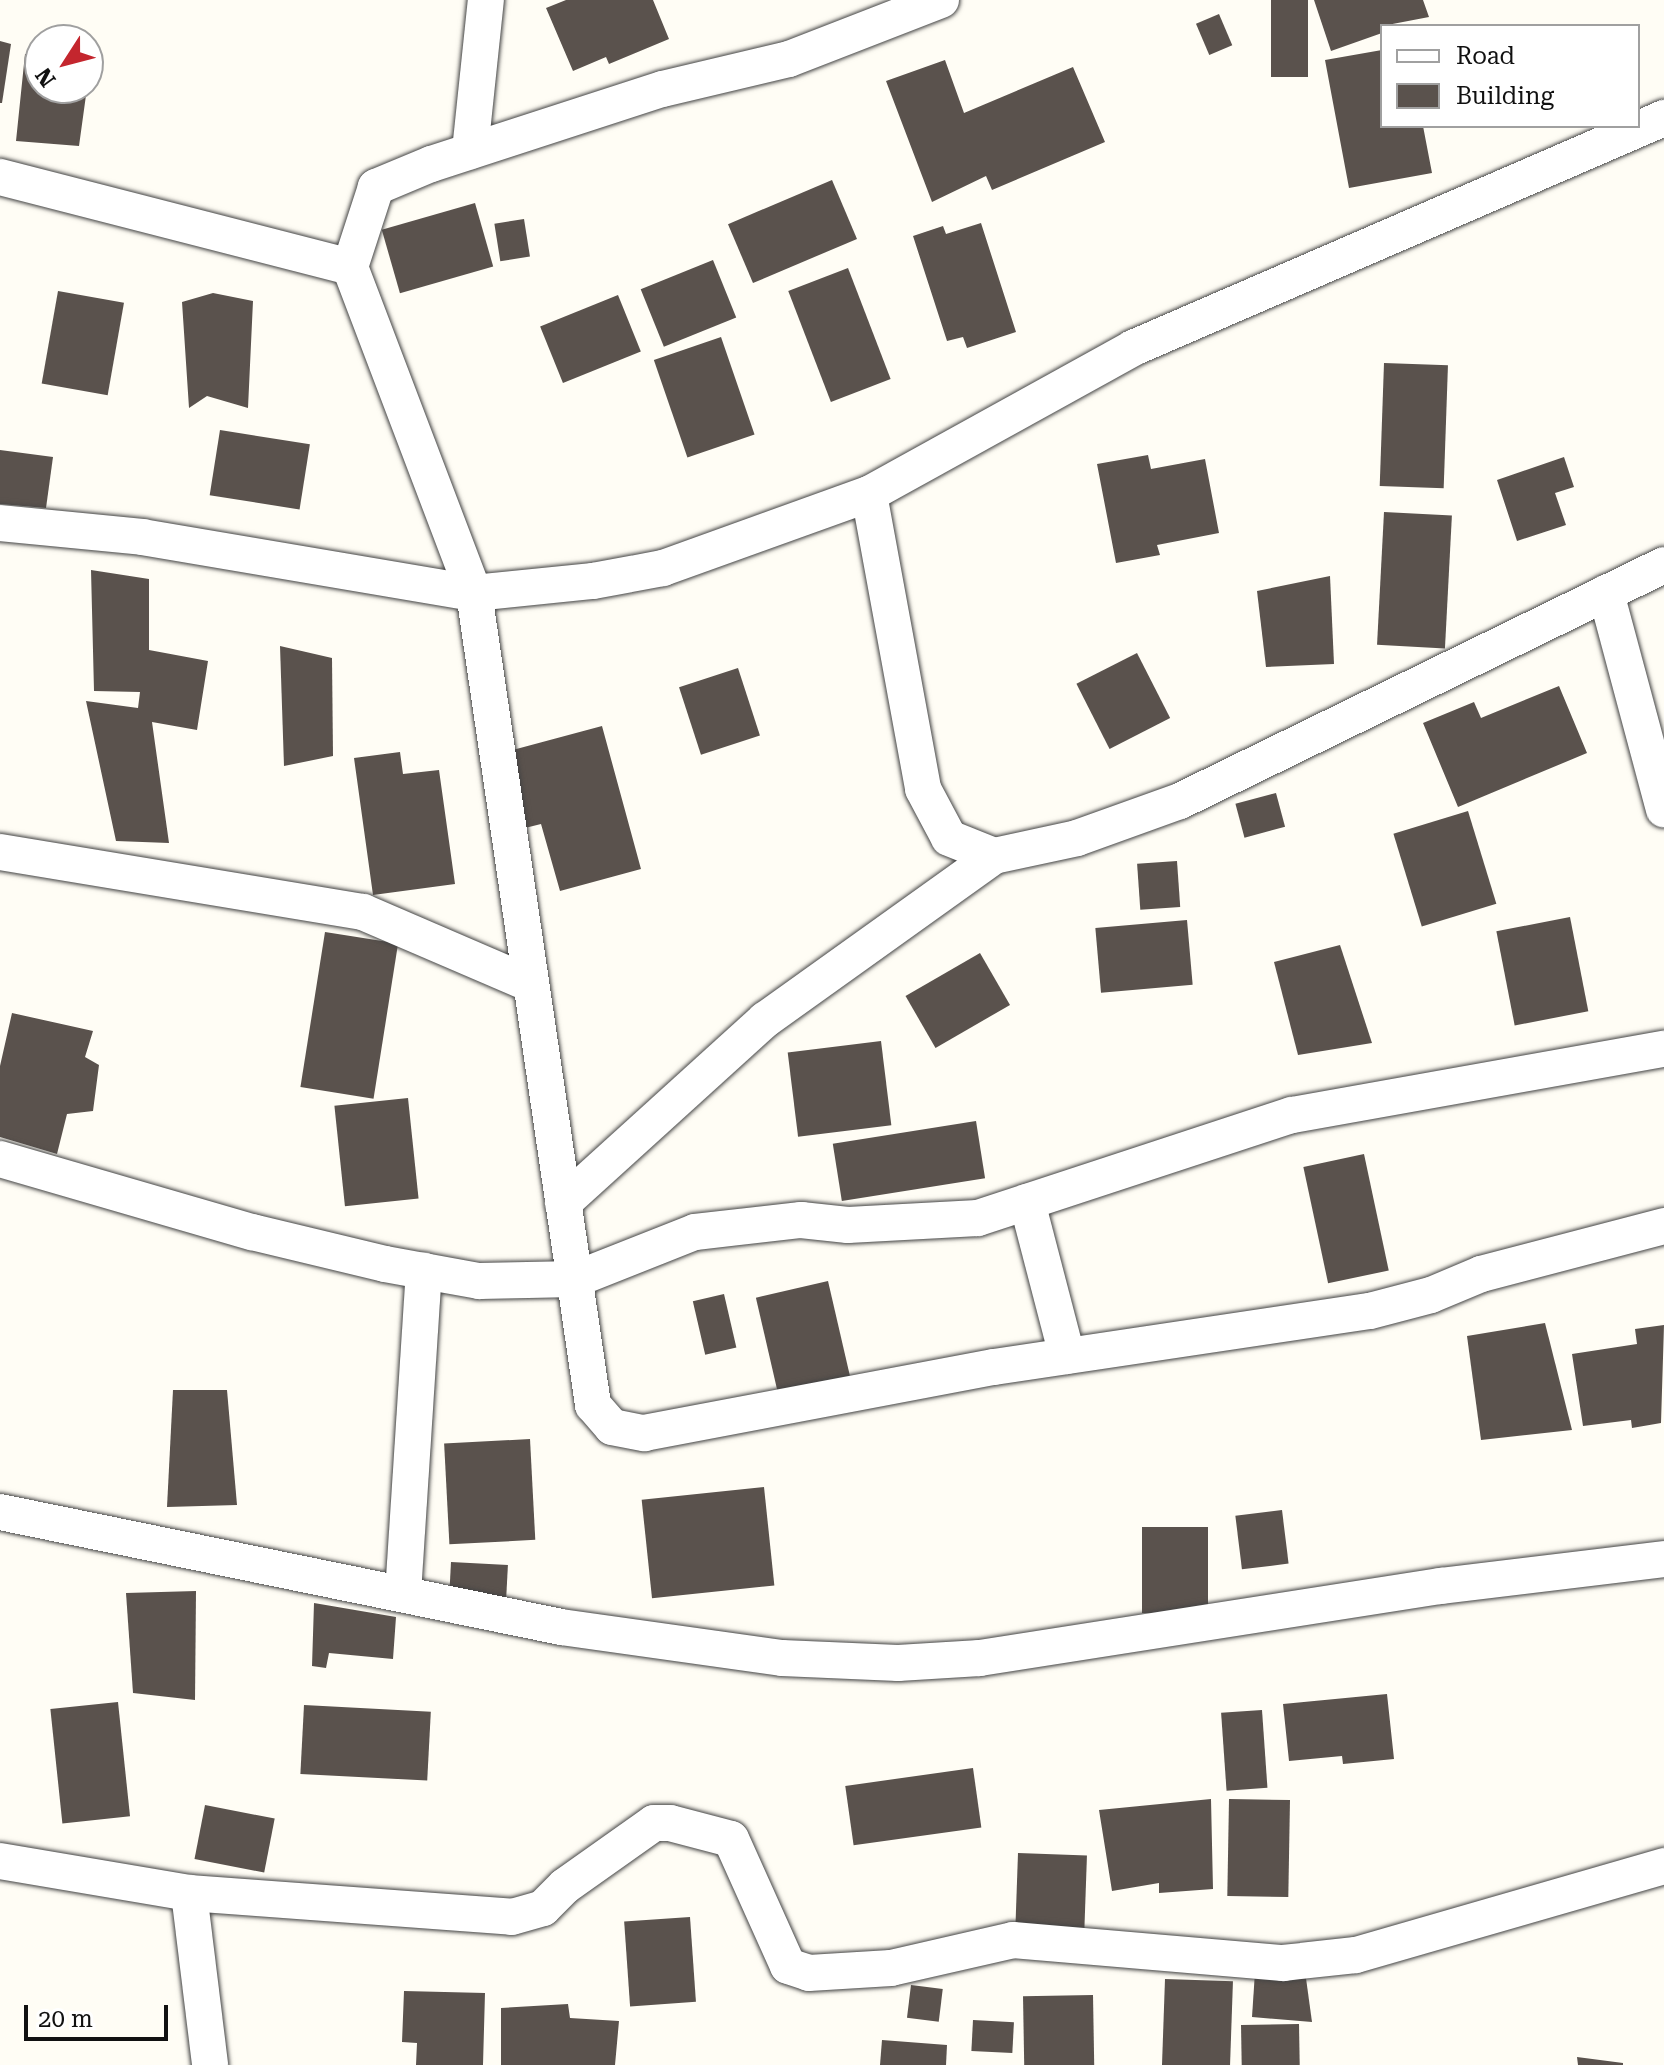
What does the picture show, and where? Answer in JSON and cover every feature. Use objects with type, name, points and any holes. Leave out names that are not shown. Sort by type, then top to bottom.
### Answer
[{"type":"street","points":[[470,151],[486,0]]},
{"type":"street","points":[[941,0],[884,10],[789,59],[662,89],[470,151],[376,187],[350,267],[474,593],[528,983],[593,1405],[612,1427],[644,1433],[1067,1356],[1370,1311],[1431,1295],[1481,1274],[1664,1226]]},
{"type":"street","points":[[0,523],[142,537],[474,593],[593,581],[663,568],[869,494],[1133,348],[1664,118]]},
{"type":"street","points":[[0,177],[350,267]]},
{"type":"street","points":[[869,494],[923,789],[949,838],[994,856]]},
{"type":"street","points":[[563,1203],[765,1020],[994,856],[1077,838],[1180,801],[1664,565]]},
{"type":"street","points":[[1606,593],[1664,809]]},
{"type":"street","points":[[0,852],[363,912],[528,983]]},
{"type":"street","points":[[0,1159],[252,1232],[424,1271],[479,1281],[576,1279],[695,1232],[801,1220],[848,1225],[978,1218],[1292,1115],[1664,1049]]},
{"type":"street","points":[[1027,1202],[1067,1356]]},
{"type":"street","points":[[403,1594],[424,1271]]},
{"type":"street","points":[[0,1512],[561,1627],[782,1658],[926,1663],[1441,1586],[1664,1559]]},
{"type":"street","points":[[0,1861],[189,1893],[512,1917],[543,1908],[565,1886],[654,1823],[670,1823],[731,1839],[788,1966],[809,1973],[891,1968],[1013,1940],[1283,1963],[1356,1955],[1664,1866]]},
{"type":"street","points":[[189,1893],[210,2065]]},
{"type":"building","points":[[566,0],[653,0],[669,39],[609,64],[606,57],[573,71],[546,8]]},
{"type":"building","points":[[1271,0],[1308,0],[1308,77],[1271,77]]},
{"type":"building","points":[[1314,0],[1423,0],[1429,17],[1380,24],[1380,34],[1331,51]]},
{"type":"building","points":[[1219,14],[1232,45],[1209,55],[1196,24]]},
{"type":"building","points":[[0,41],[11,44],[2,103],[0,103]]},
{"type":"building","points":[[1380,50],[1380,128],[1423,128],[1432,173],[1349,188],[1325,60]]},
{"type":"building","points":[[945,60],[964,113],[1073,67],[1105,142],[992,190],[986,176],[932,202],[886,81]]},
{"type":"building","points":[[24,64],[24,104],[85,104],[79,146],[16,141]]},
{"type":"building","points":[[832,180],[857,239],[753,283],[728,224]]},
{"type":"building","points":[[475,203],[493,266],[400,293],[382,230]]},
{"type":"building","points":[[524,219],[530,257],[500,261],[494,224]]},
{"type":"building","points":[[981,223],[1016,332],[967,348],[963,337],[947,341],[913,236],[943,226],[946,234]]},
{"type":"building","points":[[713,260],[736,317],[664,347],[641,289]]},
{"type":"building","points":[[848,268],[891,379],[831,402],[788,291]]},
{"type":"building","points":[[58,291],[124,303],[108,395],[42,384]]},
{"type":"building","points":[[213,293],[253,301],[248,408],[207,396],[189,408],[182,302]]},
{"type":"building","points":[[618,295],[641,352],[563,383],[540,326]]},
{"type":"building","points":[[721,337],[755,434],[687,458],[654,360]]},
{"type":"building","points":[[1384,363],[1448,365],[1444,488],[1380,486]]},
{"type":"building","points":[[220,430],[310,444],[300,509],[210,495]]},
{"type":"building","points":[[0,450],[53,457],[46,508],[0,504]]},
{"type":"building","points":[[1148,455],[1151,469],[1205,459],[1219,533],[1157,545],[1160,555],[1116,563],[1097,464]]},
{"type":"building","points":[[1564,457],[1574,487],[1555,493],[1566,525],[1517,541],[1497,480]]},
{"type":"building","points":[[1384,512],[1452,516],[1445,648],[1377,645]]},
{"type":"building","points":[[91,570],[149,579],[149,650],[208,661],[197,730],[152,722],[169,843],[116,841],[86,701],[138,708],[140,692],[94,691]]},
{"type":"building","points":[[1330,576],[1334,664],[1266,667],[1257,591]]},
{"type":"building","points":[[280,646],[332,658],[333,756],[284,766]]},
{"type":"building","points":[[1137,653],[1170,718],[1110,749],[1076,684]]},
{"type":"building","points":[[738,668],[760,736],[701,755],[679,687]]},
{"type":"building","points":[[1559,686],[1587,753],[1458,807],[1423,723],[1474,702],[1481,718]]},
{"type":"building","points":[[602,726],[641,869],[560,891],[541,824],[525,828],[505,752]]},
{"type":"building","points":[[400,752],[403,774],[439,770],[455,884],[373,895],[354,758]]},
{"type":"building","points":[[1276,793],[1285,827],[1244,838],[1235,804]]},
{"type":"building","points":[[1468,811],[1496,904],[1422,927],[1393,834]]},
{"type":"building","points":[[1177,861],[1180,907],[1140,910],[1137,864]]},
{"type":"building","points":[[1570,917],[1588,1011],[1515,1026],[1496,931]]},
{"type":"building","points":[[1187,920],[1193,985],[1101,993],[1095,928]]},
{"type":"building","points":[[325,932],[398,944],[374,1099],[300,1087]]},
{"type":"building","points":[[1340,945],[1372,1043],[1298,1055],[1274,962]]},
{"type":"building","points":[[980,953],[1010,1005],[936,1048],[906,996]]},
{"type":"building","points":[[12,1013],[93,1031],[85,1057],[99,1065],[93,1111],[67,1114],[57,1154],[0,1137],[0,1066]]},
{"type":"building","points":[[881,1041],[891,1125],[798,1137],[788,1052]]},
{"type":"building","points":[[408,1098],[419,1198],[345,1206],[334,1106]]},
{"type":"building","points":[[976,1121],[985,1178],[842,1201],[833,1144]]},
{"type":"building","points":[[1364,1154],[1389,1270],[1328,1283],[1303,1167]]},
{"type":"building","points":[[828,1281],[852,1384],[780,1401],[756,1298]]},
{"type":"building","points":[[724,1294],[736,1348],[705,1355],[693,1301]]},
{"type":"building","points":[[1545,1323],[1572,1430],[1481,1440],[1467,1336]]},
{"type":"building","points":[[1664,1325],[1661,1423],[1632,1428],[1631,1420],[1583,1426],[1572,1354],[1637,1344],[1635,1329]]},
{"type":"building","points":[[173,1390],[227,1390],[237,1505],[167,1507]]},
{"type":"building","points":[[530,1439],[535,1540],[449,1544],[444,1444]]},
{"type":"building","points":[[764,1487],[774,1585],[652,1598],[642,1500]]},
{"type":"building","points":[[1282,1510],[1289,1564],[1242,1569],[1235,1516]]},
{"type":"building","points":[[1142,1527],[1208,1527],[1208,1613],[1142,1613]]},
{"type":"building","points":[[451,1562],[508,1565],[506,1606],[449,1603]]},
{"type":"building","points":[[196,1591],[195,1700],[133,1693],[126,1593]]},
{"type":"building","points":[[314,1603],[396,1617],[393,1659],[329,1653],[326,1668],[312,1666]]},
{"type":"building","points":[[1387,1694],[1394,1759],[1343,1764],[1342,1756],[1289,1761],[1283,1704]]},
{"type":"building","points":[[118,1702],[130,1816],[62,1823],[50,1709]]},
{"type":"building","points":[[304,1705],[431,1712],[427,1781],[300,1774]]},
{"type":"building","points":[[1262,1710],[1267,1788],[1227,1791],[1221,1713]]},
{"type":"building","points":[[973,1768],[981,1827],[854,1845],[845,1786]]},
{"type":"building","points":[[1211,1799],[1213,1889],[1159,1893],[1159,1883],[1112,1891],[1099,1810]]},
{"type":"building","points":[[1229,1799],[1290,1800],[1288,1897],[1227,1896]]},
{"type":"building","points":[[205,1805],[275,1819],[264,1873],[195,1859]]},
{"type":"building","points":[[1018,1853],[1087,1855],[1084,1929],[1015,1927]]},
{"type":"building","points":[[690,1917],[696,2002],[630,2006],[624,1922]]},
{"type":"building","points":[[1305,1971],[1312,2022],[1252,2017],[1255,1972]]},
{"type":"building","points":[[1165,1979],[1233,1981],[1230,2065],[1162,2065]]},
{"type":"building","points":[[911,1985],[943,1989],[939,2022],[907,2018]]},
{"type":"building","points":[[404,1991],[485,1993],[483,2065],[416,2065],[417,2043],[402,2042]]},
{"type":"building","points":[[1093,1995],[1094,2065],[1024,2065],[1023,1996]]},
{"type":"building","points":[[568,2004],[570,2018],[619,2021],[615,2065],[501,2065],[501,2008]]},
{"type":"building","points":[[973,2020],[1014,2022],[1012,2053],[971,2051]]},
{"type":"building","points":[[1299,2024],[1300,2065],[1242,2065],[1241,2025]]},
{"type":"building","points":[[882,2040],[947,2045],[946,2065],[880,2065]]},
{"type":"building","points":[[1577,2057],[1623,2063],[1623,2065],[1578,2065]]}]
